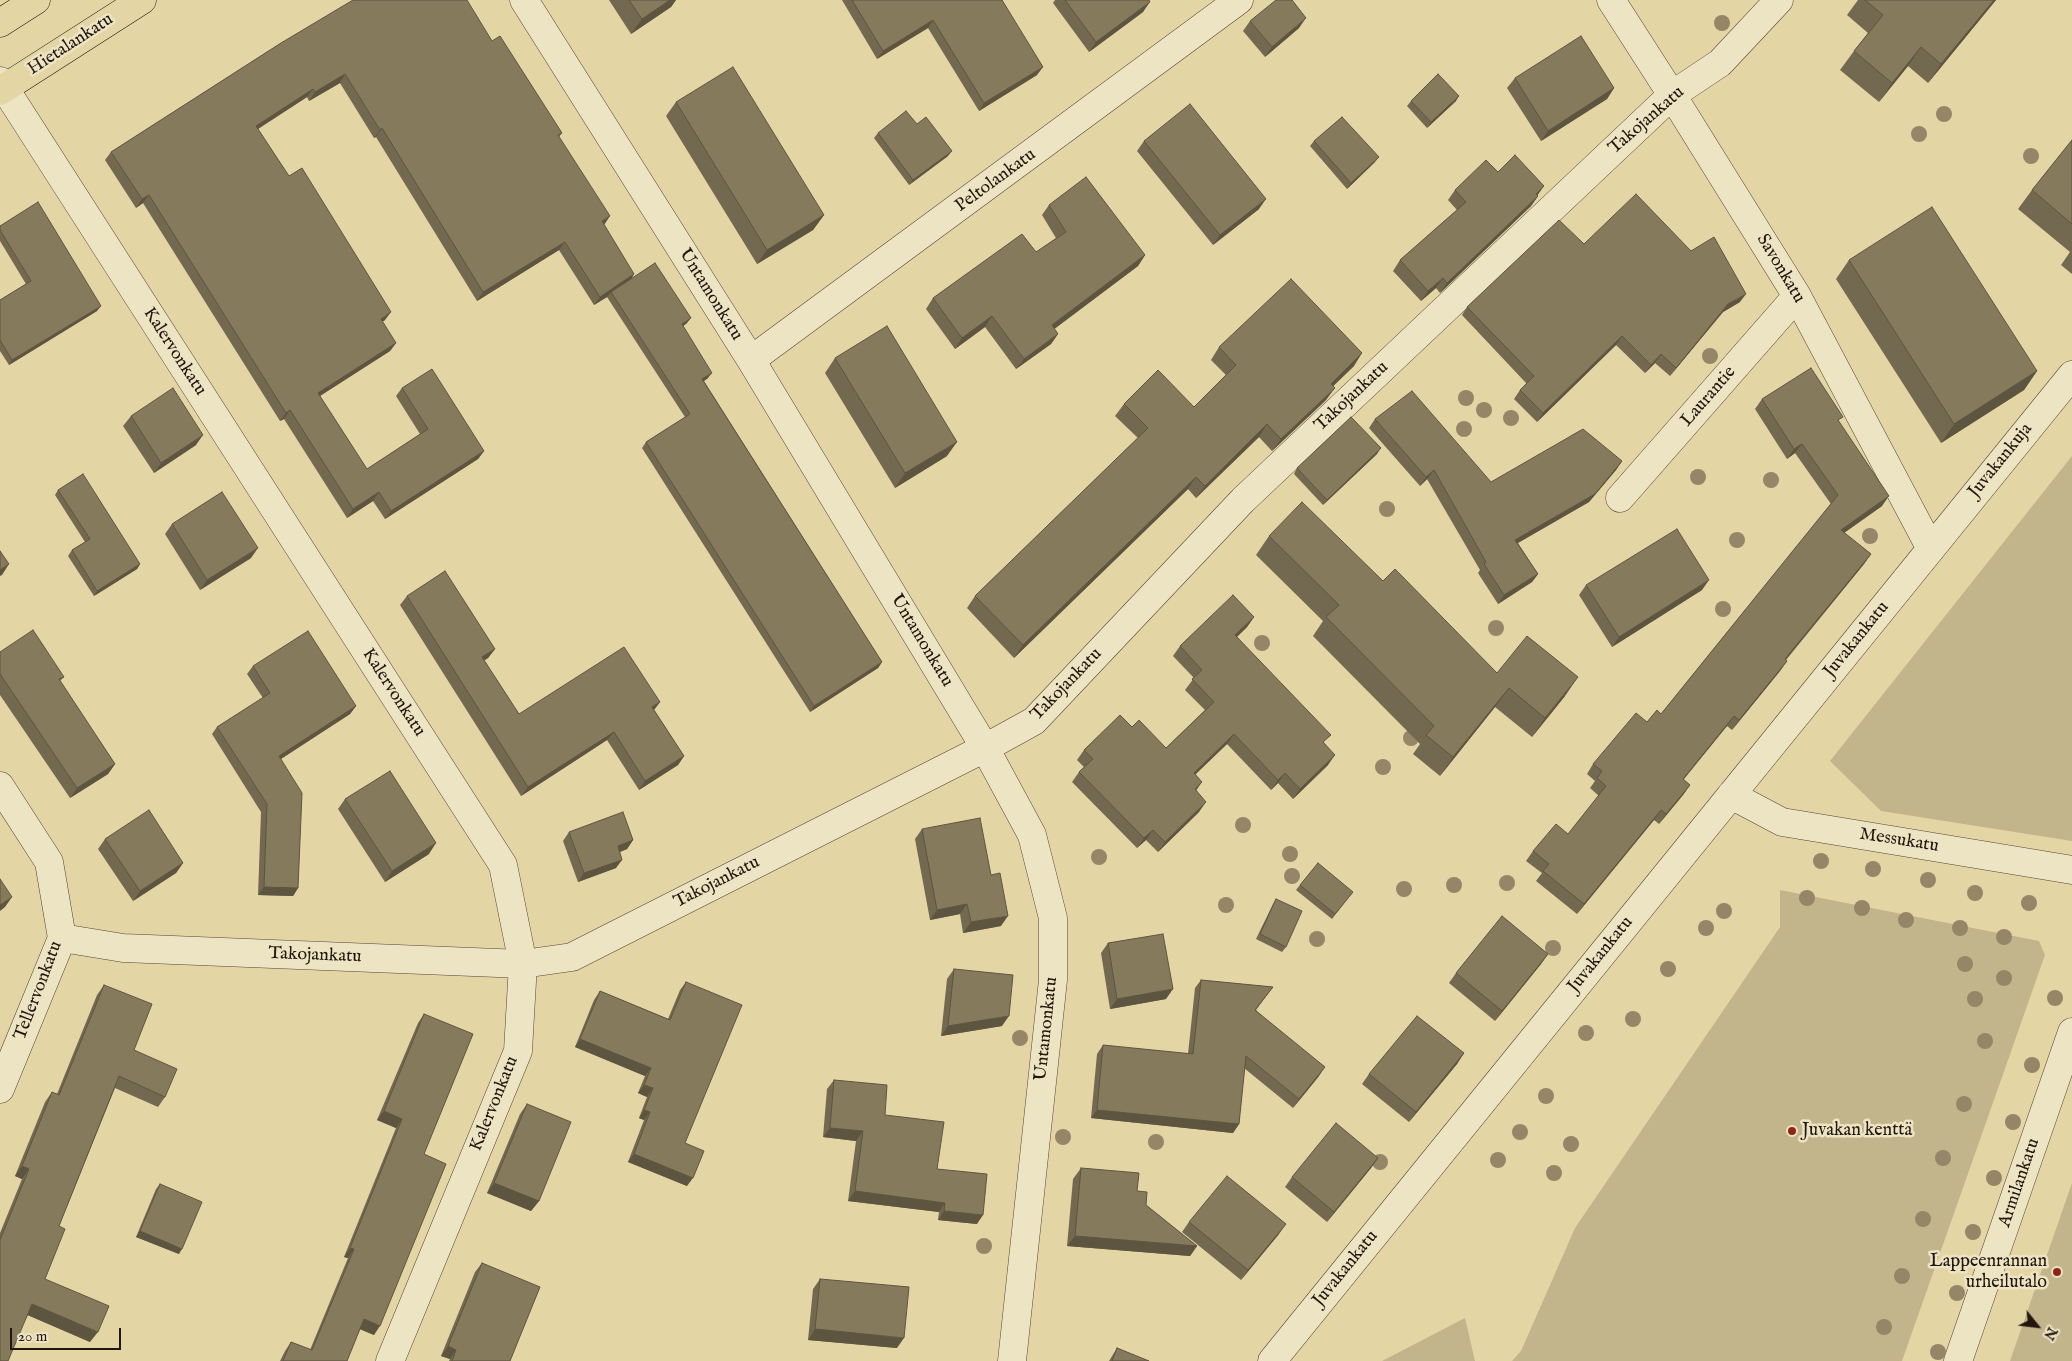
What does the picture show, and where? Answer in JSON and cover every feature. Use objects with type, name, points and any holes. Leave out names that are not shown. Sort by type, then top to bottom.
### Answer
[{"type":"main road","points":[[0,23],[36,0]]},
{"type":"main road","name":"Hietalankatu","points":[[2,87],[142,0]]},
{"type":"street","name":"Untamonkatu","points":[[524,0],[752,360],[986,748],[1032,835],[1052,918],[1053,980],[1012,1361]]},
{"type":"street","name":"Peltolankatu","points":[[752,360],[1239,0]]},
{"type":"street","name":"Savonkatu","points":[[1611,0],[1672,94],[1797,296],[1931,549]]},
{"type":"street","name":"Takojankatu","points":[[62,938],[123,948],[523,964],[572,957],[986,748],[1034,721],[1243,500],[1672,94],[1720,63],[1779,0]]},
{"type":"street","name":"Kalervonkatu","points":[[2,87],[502,865],[523,964],[518,1051],[390,1361]]},
{"type":"street","name":"Laurantie","points":[[1620,498],[1797,296]]},
{"type":"street","name":"Juvakankuja","points":[[1931,549],[1976,490],[2072,375]]},
{"type":"street","name":"Juvakankatu","points":[[1272,1361],[1931,549]]},
{"type":"street","name":"Tellervonkatu","points":[[0,786],[49,862],[62,938],[0,1089]]},
{"type":"street","name":"Messukatu","points":[[1731,795],[1782,822],[2072,870]]},
{"type":"street","name":"Armilankatu","points":[[1958,1361],[2072,1032]]},
{"type":"shaded area","points":[[2072,456],[2072,841],[1881,811],[1830,761]]},
{"type":"shaded area","name":"Juvakan kenttä","points":[[1780,890],[2039,941],[2045,955],[1902,1361],[1512,1361],[1521,1351],[1575,1228],[1780,927]]},
{"type":"shaded area","name":"Lappeenrannan urheilutalo","points":[[2072,1183],[2072,1361],[2010,1361]]},
{"type":"shaded area","points":[[1465,1318],[1475,1361],[1382,1361]]},
{"type":"building","points":[[353,0],[467,0],[492,41],[500,36],[562,133],[558,135],[610,216],[602,221],[634,274],[600,297],[565,242],[483,292],[382,128],[380,130],[345,74],[315,92],[313,89],[256,126],[289,176],[302,168],[391,312],[381,319],[396,343],[318,393],[367,469],[428,429],[402,388],[432,369],[484,451],[391,511],[379,492],[353,509],[290,410],[286,413],[149,195],[142,199],[111,152],[281,43]]},
{"type":"building","points":[[629,0],[670,0],[642,19]]},
{"type":"building","points":[[852,0],[1002,0],[1043,67],[984,103],[933,20],[883,51]]},
{"type":"building","points":[[1065,0],[1149,0],[1150,2],[1096,42]]},
{"type":"building","points":[[1276,0],[1292,0],[1306,18],[1272,47],[1250,21]]},
{"type":"building","points":[[1865,0],[1994,0],[1941,64],[1921,47],[1892,83],[1854,51],[1883,15]]},
{"type":"building","points":[[1581,36],[1614,88],[1548,131],[1515,78]]},
{"type":"building","points":[[733,67],[824,215],[767,250],[676,102]]},
{"type":"building","points":[[1438,74],[1459,96],[1431,122],[1411,101]]},
{"type":"building","points":[[1190,104],[1266,199],[1220,235],[1144,141]]},
{"type":"building","points":[[906,111],[917,124],[926,117],[952,151],[913,180],[878,133]]},
{"type":"building","points":[[1342,117],[1379,157],[1351,183],[1314,141]]},
{"type":"building","points":[[2072,140],[2072,224],[2032,190]]},
{"type":"building","points":[[1515,155],[1544,186],[1536,194],[1538,196],[1447,283],[1443,278],[1428,291],[1400,260],[1466,202],[1455,190],[1486,160],[1498,172]]},
{"type":"building","points":[[1086,177],[1145,255],[1052,325],[1058,334],[1024,359],[992,316],[962,338],[933,298],[1022,234],[1036,252],[1066,232],[1049,205]]},
{"type":"building","points":[[1636,194],[1691,251],[1714,237],[1746,294],[1728,304],[1676,368],[1661,354],[1651,365],[1622,336],[1543,413],[1520,390],[1534,376],[1467,307],[1559,220],[1584,244]]},
{"type":"building","points":[[38,202],[101,306],[12,360],[0,340],[0,300],[31,281],[0,230],[0,226]]},
{"type":"building","points":[[1932,207],[2037,371],[1954,424],[1849,260]]},
{"type":"building","points":[[655,263],[691,318],[682,324],[712,373],[702,379],[882,662],[814,706],[646,442],[690,414],[611,292]]},
{"type":"building","points":[[1291,279],[1362,353],[1331,384],[1335,388],[1281,439],[1267,424],[1205,486],[1196,477],[1023,645],[975,596],[1148,428],[1124,404],[1158,370],[1194,407],[1236,365],[1219,347]]},
{"type":"building","points":[[887,326],[957,442],[905,473],[835,358]]},
{"type":"building","points":[[1811,368],[1843,417],[1838,420],[1889,496],[1841,530],[1871,554],[1785,659],[1787,661],[1739,720],[1734,716],[1683,779],[1690,785],[1666,814],[1661,810],[1584,904],[1543,871],[1549,864],[1533,851],[1556,824],[1568,834],[1606,786],[1597,778],[1602,771],[1593,764],[1636,713],[1647,722],[1657,710],[1661,714],[1838,495],[1802,444],[1794,449],[1762,399]]},
{"type":"building","points":[[173,388],[203,435],[161,463],[131,416]]},
{"type":"building","points":[[1412,391],[1491,482],[1583,429],[1622,461],[1595,494],[1515,540],[1538,574],[1504,595],[1484,564],[1486,562],[1434,470],[1426,477],[1375,419]]},
{"type":"building","points":[[1351,417],[1381,448],[1327,500],[1297,468]]},
{"type":"building","points":[[83,474],[140,564],[97,591],[72,550],[90,539],[58,490]]},
{"type":"building","points":[[222,492],[258,548],[207,580],[172,524]]},
{"type":"building","points":[[1302,502],[1383,581],[1395,569],[1497,673],[1527,636],[1578,677],[1545,718],[1509,688],[1453,757],[1426,735],[1434,726],[1326,617],[1339,605],[1269,536]]},
{"type":"building","points":[[1677,529],[1709,580],[1619,637],[1586,585]]},
{"type":"building","points":[[0,551],[9,564],[0,570]]},
{"type":"building","points":[[445,571],[495,649],[482,657],[519,714],[624,647],[660,702],[652,707],[684,756],[645,781],[614,732],[528,787],[407,596]]},
{"type":"building","points":[[1233,595],[1254,617],[1235,635],[1331,735],[1323,742],[1335,755],[1300,789],[1285,773],[1278,780],[1234,734],[1194,773],[1202,782],[1195,789],[1206,802],[1165,842],[1153,830],[1144,838],[1079,772],[1093,759],[1084,750],[1120,715],[1132,727],[1139,720],[1166,748],[1214,702],[1192,679],[1202,670],[1180,646]]},
{"type":"building","points":[[33,630],[64,677],[59,679],[115,764],[77,788],[0,674],[0,652]]},
{"type":"building","points":[[308,631],[356,706],[279,756],[302,793],[298,888],[264,887],[267,804],[217,727],[270,693],[253,666]]},
{"type":"building","points":[[390,771],[436,843],[392,871],[345,799]]},
{"type":"building","points":[[149,810],[183,863],[140,891],[105,839]]},
{"type":"building","points":[[623,812],[633,840],[618,846],[622,860],[584,873],[569,832]]},
{"type":"building","points":[[980,818],[991,875],[1000,873],[1008,916],[971,922],[967,904],[937,910],[922,829]]},
{"type":"building","points":[[1318,863],[1353,892],[1335,914],[1300,885]]},
{"type":"building","points":[[0,879],[12,897],[0,905]]},
{"type":"building","points":[[1276,899],[1302,911],[1286,947],[1260,934]]},
{"type":"building","points":[[1502,916],[1548,954],[1502,1011],[1456,973]]},
{"type":"building","points":[[1163,934],[1173,989],[1117,999],[1108,943]]},
{"type":"building","points":[[954,969],[1013,975],[1009,1016],[948,1026]]},
{"type":"building","points":[[1201,980],[1273,987],[1255,1010],[1325,1067],[1299,1099],[1246,1056],[1239,1124],[1097,1110],[1103,1045],[1193,1054]]},
{"type":"building","points":[[686,982],[742,1005],[685,1143],[704,1151],[693,1178],[634,1154],[650,1112],[644,1110],[653,1088],[644,1085],[651,1068],[580,1039],[600,991],[670,1020]]},
{"type":"building","points":[[104,985],[152,1004],[134,1050],[177,1069],[165,1097],[119,1076],[59,1226],[65,1229],[45,1279],[109,1306],[98,1332],[32,1304],[8,1361],[0,1361],[0,1240],[29,1169],[22,1166],[52,1092],[59,1095]]},
{"type":"building","points":[[424,1014],[473,1034],[424,1154],[446,1164],[380,1326],[364,1319],[347,1361],[283,1361],[291,1342],[312,1350],[354,1249],[350,1248],[402,1119],[384,1111]]},
{"type":"building","points":[[1417,1016],[1464,1053],[1416,1112],[1369,1074]]},
{"type":"building","points":[[834,1080],[887,1085],[885,1115],[944,1122],[937,1169],[987,1174],[983,1215],[944,1211],[945,1203],[855,1191],[863,1131],[830,1128]]},
{"type":"building","points":[[527,1104],[571,1122],[539,1201],[494,1183]]},
{"type":"building","points":[[1336,1123],[1378,1158],[1334,1212],[1292,1177]]},
{"type":"building","points":[[1081,1168],[1139,1173],[1137,1191],[1147,1192],[1146,1205],[1197,1246],[1075,1236]]},
{"type":"building","points":[[1227,1176],[1286,1224],[1248,1270],[1189,1222]]},
{"type":"building","points":[[160,1184],[202,1202],[182,1249],[140,1231]]},
{"type":"building","points":[[482,1263],[540,1287],[510,1361],[452,1361],[456,1350],[448,1346]]},
{"type":"building","points":[[820,1279],[909,1287],[904,1338],[815,1329]]},
{"type":"building","points":[[1117,1348],[1149,1361],[1112,1361]]},
{"type":"place","name":"Juvakan kenttä","points":[[1792,1131]]},
{"type":"place","name":"Lappeenrannan urheilutalo","points":[[2057,1272]]}]
